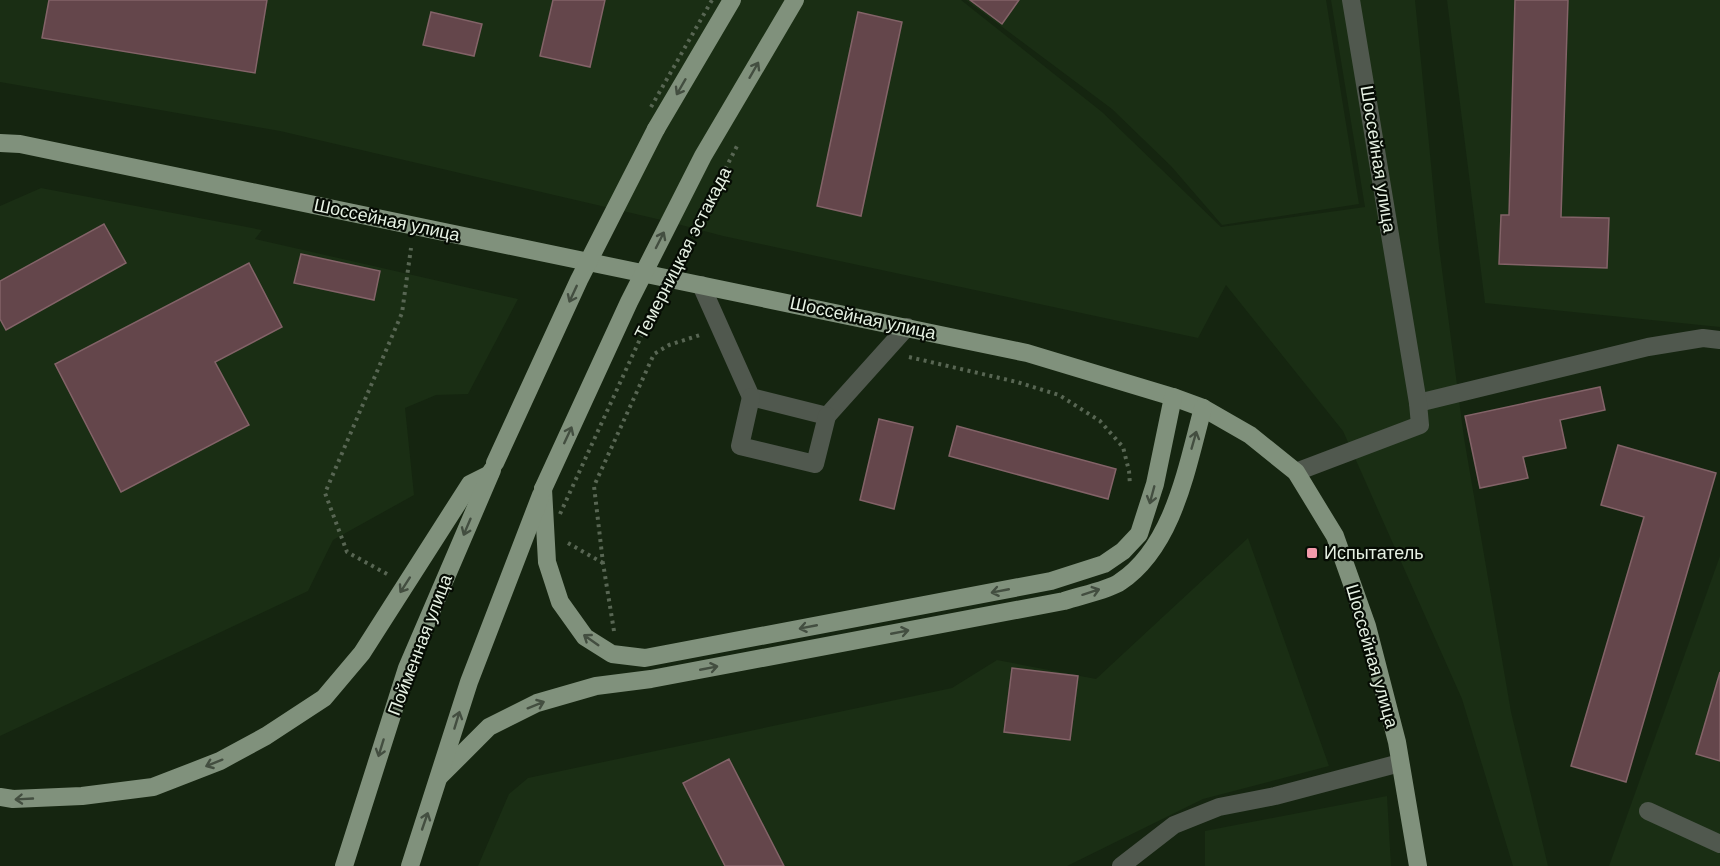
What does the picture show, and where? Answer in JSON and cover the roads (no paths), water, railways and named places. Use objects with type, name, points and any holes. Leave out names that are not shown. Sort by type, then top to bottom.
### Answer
[{"type":"main road","points":[[0,797],[13,799],[82,796],[153,787],[220,761],[266,736],[324,698],[362,653],[470,484],[492,468],[579,280],[645,149],[732,0]]},
{"type":"main road","name":"Темерницкая эстакада","points":[[543,489],[629,302],[703,156],[795,0]]},
{"type":"main road","name":"Шоссейная улица","points":[[0,143],[20,144],[1027,353],[1203,408],[1250,435],[1296,472],[1335,536],[1368,626],[1400,762],[1419,866]]},
{"type":"main road","points":[[543,489],[547,562],[560,602],[585,638],[612,654],[645,658],[1051,581],[1104,564],[1123,551],[1138,534],[1155,484],[1173,397]]},
{"type":"main road","points":[[440,776],[489,727],[537,703],[596,686],[651,679],[1064,600],[1119,583],[1158,543],[1180,490],[1203,408]]},
{"type":"main road","name":"Пойменная улица","points":[[345,866],[407,668],[492,468]]},
{"type":"main road","points":[[410,866],[469,682],[543,489]]},
{"type":"street","name":"Шоссейная улица","points":[[1296,472],[1420,425],[1352,0]]},
{"type":"street","points":[[701,285],[751,397],[740,446],[815,464],[827,416],[907,327]]},
{"type":"street","points":[[1418,403],[1648,347],[1704,338],[1720,340]]},
{"type":"street","points":[[751,397],[827,416]]},
{"type":"street","points":[[1120,866],[1174,825],[1218,807],[1275,796],[1400,762]]},
{"type":"street","points":[[1648,811],[1720,844]]},
{"type":"place","name":"Испытатель","points":[[1312,553]]}]
